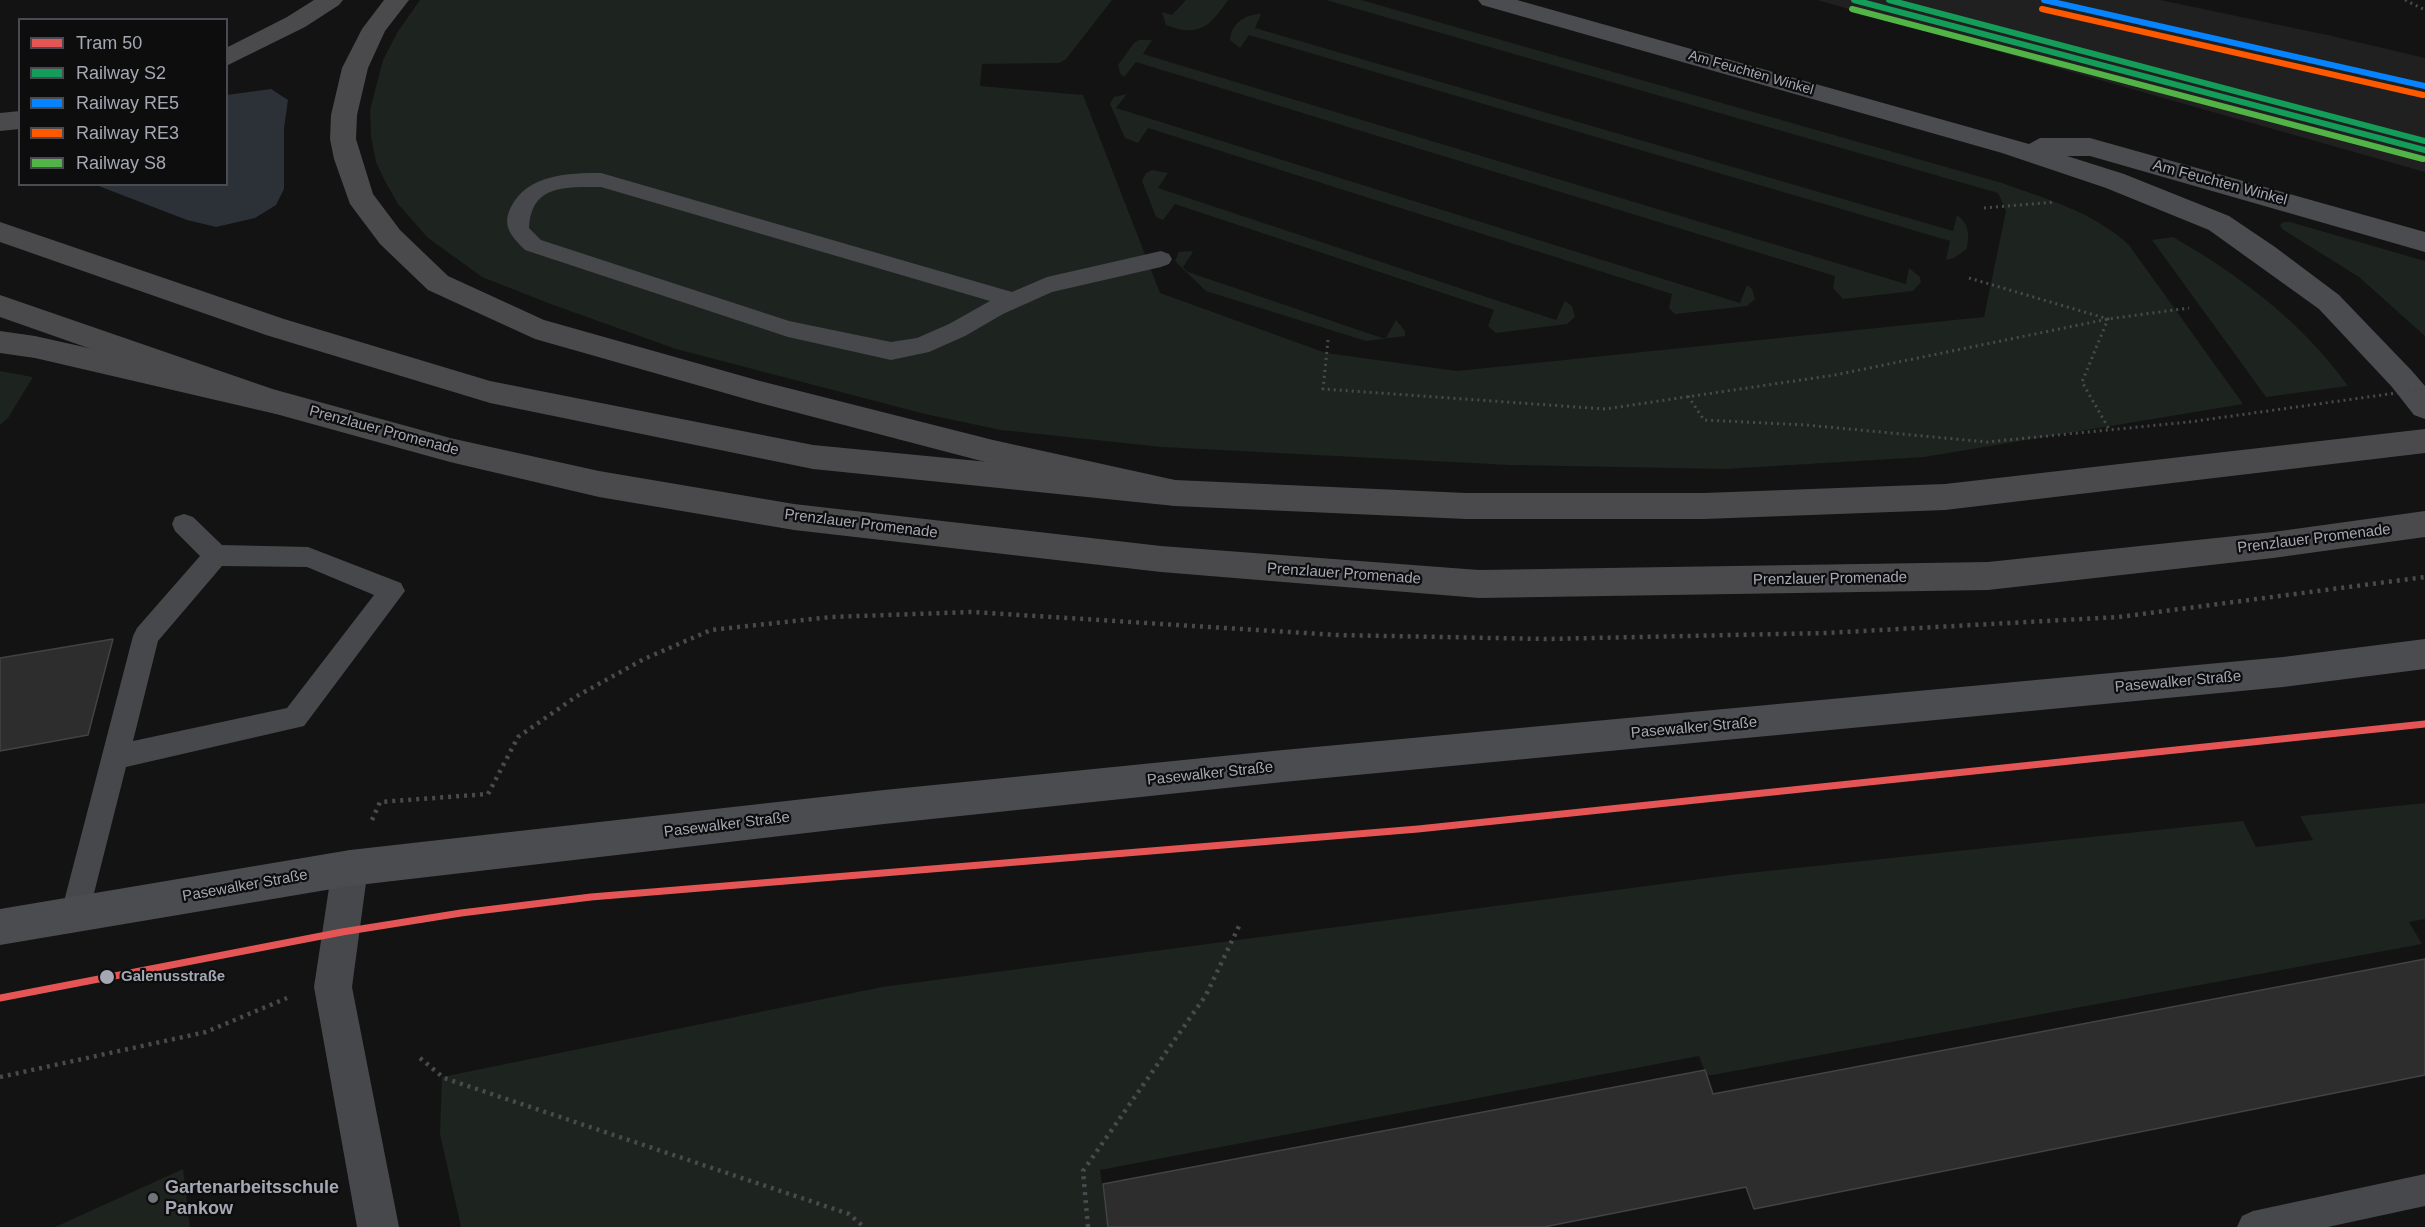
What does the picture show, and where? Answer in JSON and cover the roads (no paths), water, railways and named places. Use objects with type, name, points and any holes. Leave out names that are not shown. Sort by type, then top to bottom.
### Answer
[{"type":"main road","points":[[228,57],[296,22],[331,0]]},
{"type":"main road","points":[[397,0],[374,29],[355,68],[345,107],[343,139],[346,159],[360,198],[390,237],[438,283],[535,328],[715,380],[993,452],[1175,493]]},
{"type":"main road","name":"Am Feuchten Winkel","points":[[1490,0],[2012,147],[2115,181],[2219,223],[2329,302],[2402,379],[2425,407]]},
{"type":"main road","points":[[0,122],[18,120]]},
{"type":"main road","name":"Am Feuchten Winkel","points":[[2012,147],[2090,147],[2425,242]]},
{"type":"main road","points":[[0,232],[276,327],[490,392],[813,457],[1175,493],[1466,506],[1704,506],[1945,497],[2425,441]]},
{"type":"main road","points":[[0,306],[276,402]]},
{"type":"main road","points":[[0,342],[35,347],[276,402]]},
{"type":"main road","name":"Prenzlauer Promenade","points":[[276,402],[450,450],[576,478],[795,517],[1161,559],[1479,584],[1988,576],[2273,545],[2425,524]]},
{"type":"main road","name":"Pasewalker Straße","points":[[0,927],[350,868],[884,807],[1295,765],[2283,672],[2425,654]]},
{"type":"street","points":[[350,868],[333,987],[378,1227]]},
{"type":"lane","points":[[1013,300],[601,180],[574,180],[552,184],[532,194],[520,210],[518,230],[533,245],[788,329],[891,351],[921,346],[1047,285],[1161,259]]},
{"type":"lane","points":[[115,757],[295,718],[392,591],[308,557],[216,555],[184,524]]},
{"type":"lane","points":[[75,913],[146,636],[216,555]]},
{"type":"lane","points":[[2253,1227],[2425,1190]]},
{"type":"tram line","name":"50","points":[[0,998],[342,932],[461,913],[591,897],[1418,829],[2425,724]]},
{"type":"rail line","name":"S2","points":[[1854,0],[2425,150]]},
{"type":"rail line","name":"RE5","points":[[2044,0],[2425,86]]},
{"type":"rail line","name":"S8","points":[[1852,9],[2423,159]]},
{"type":"rail line","name":"RE3","points":[[2042,9],[2423,95]]},
{"type":"place","name":"Galenusstraße","points":[[107,977]]},
{"type":"place","name":"Gartenarbeitsschule Pankow","points":[[153,1198]]}]
